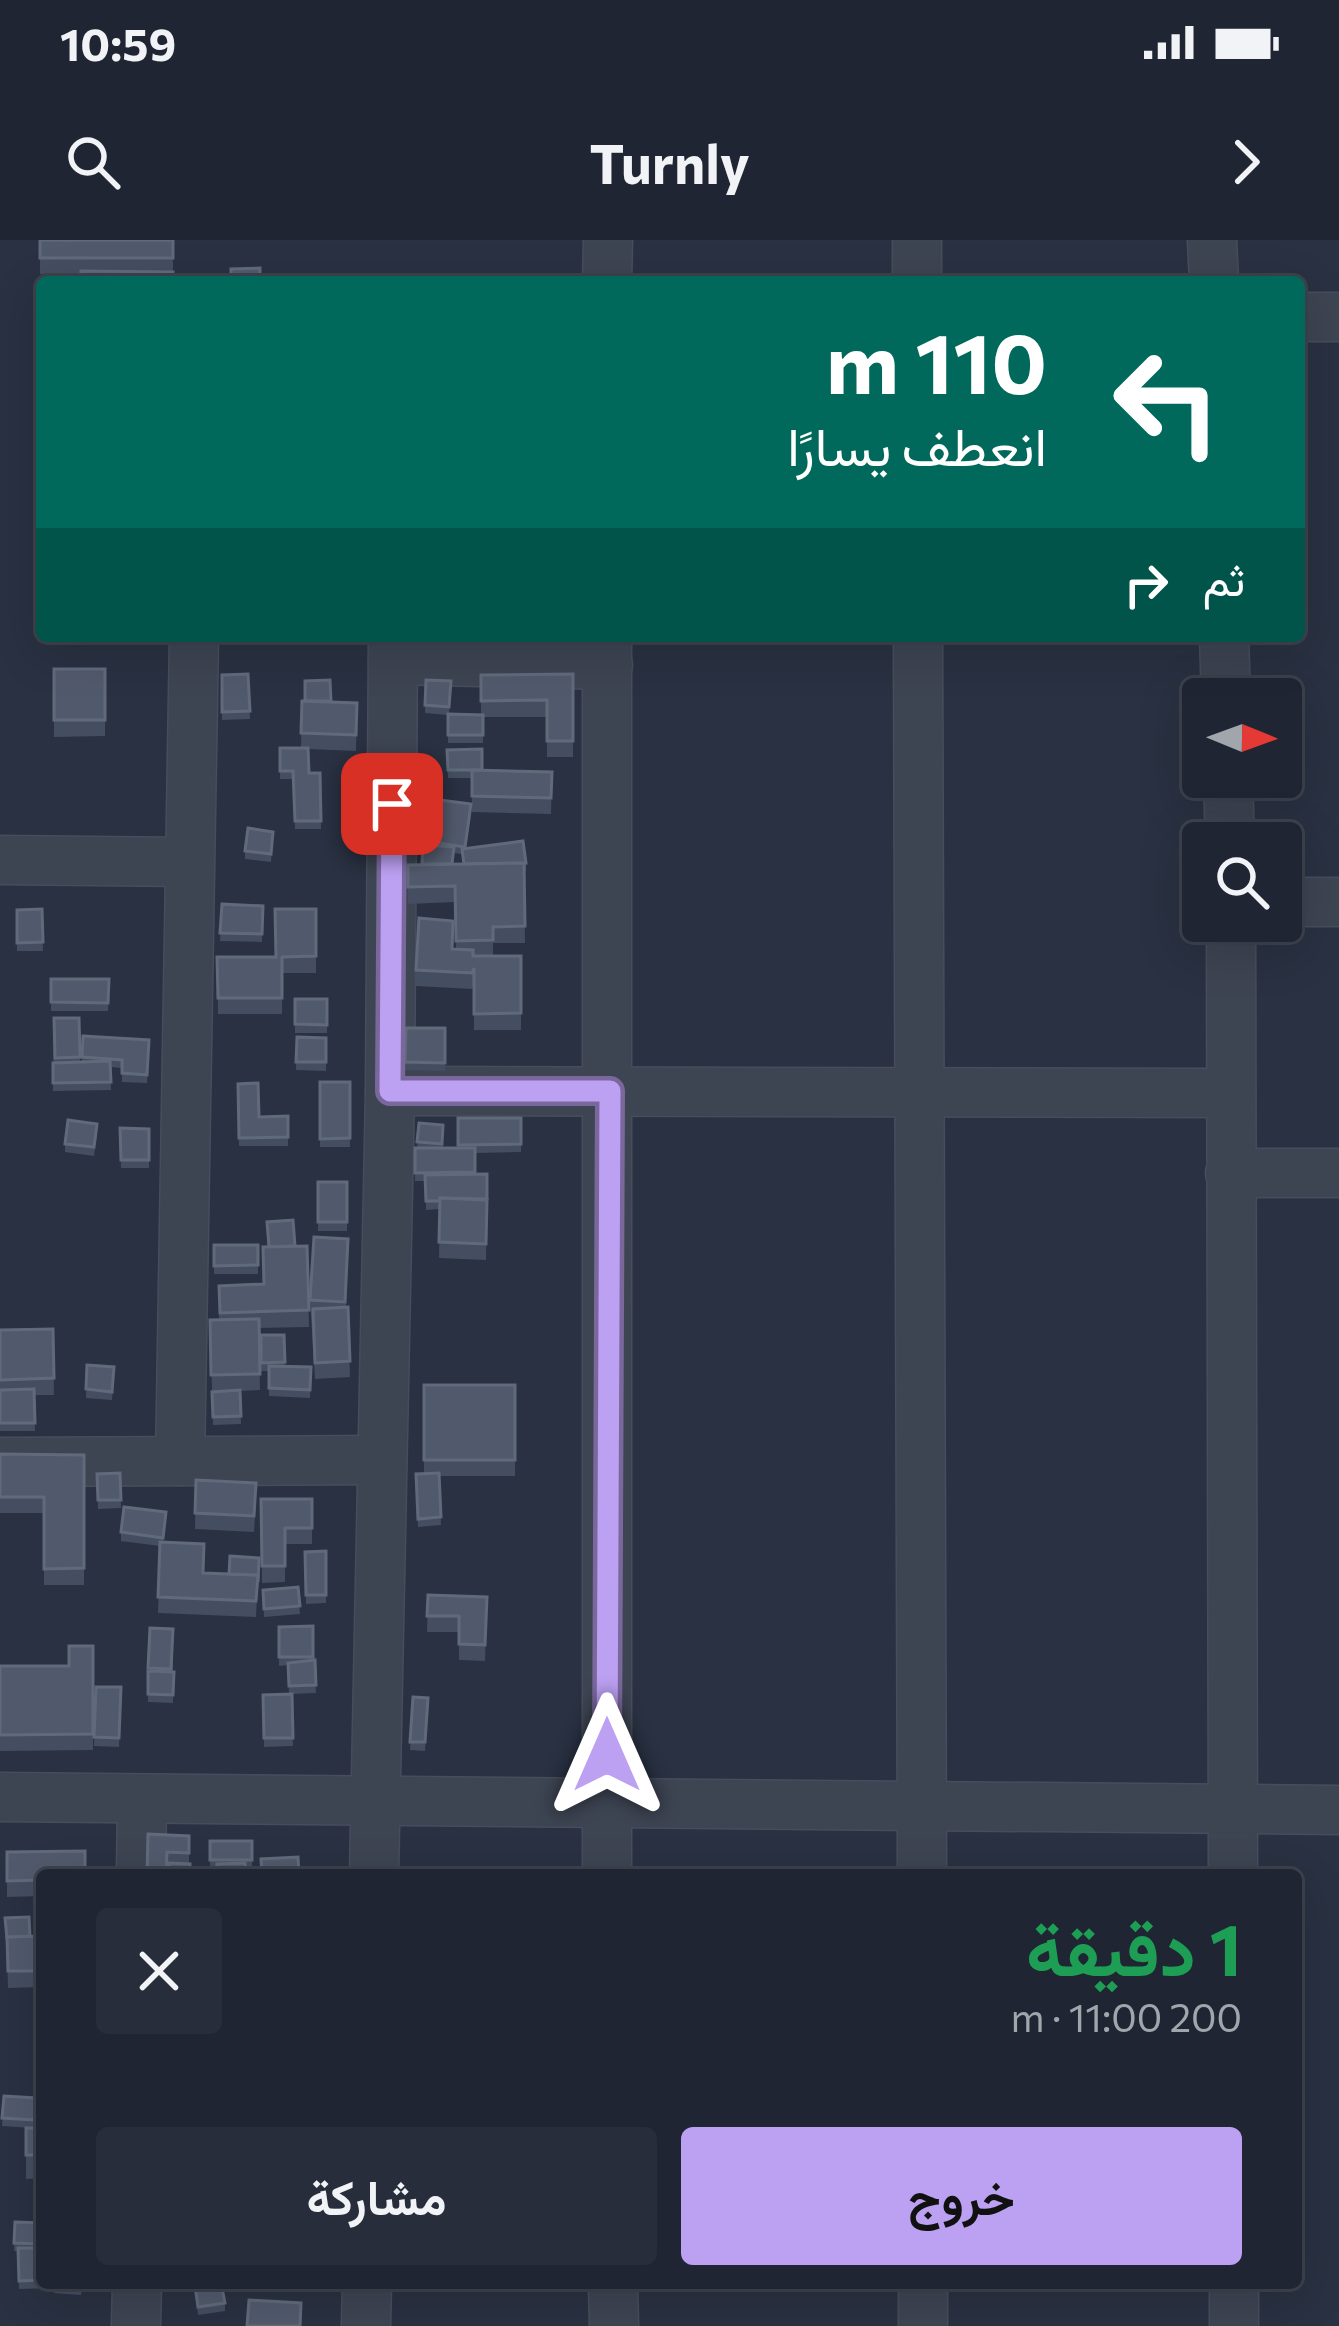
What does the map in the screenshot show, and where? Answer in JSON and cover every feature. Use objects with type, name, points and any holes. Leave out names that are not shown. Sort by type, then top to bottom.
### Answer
[{"type":"street","points":[[608,240],[608,276]]},
{"type":"street","points":[[917,240],[917,276]]},
{"type":"street","points":[[1213,240],[1214,276]]},
{"type":"street","points":[[1305,317],[1339,317]]},
{"type":"street","points":[[180,1461],[194,642]]},
{"type":"street","points":[[918,642],[922,1869]]},
{"type":"street","points":[[1224,642],[1225,678]]},
{"type":"street","points":[[374,1869],[390,1091],[393,648],[608,651],[608,1869]]},
{"type":"street","points":[[0,860],[188,862]]},
{"type":"street","points":[[1302,902],[1339,902]]},
{"type":"street","points":[[1231,942],[1233,1869]]},
{"type":"street","points":[[390,1091],[1228,1093]]},
{"type":"street","points":[[1230,1174],[1339,1173]]},
{"type":"street","points":[[0,1462],[381,1460]]},
{"type":"street","points":[[0,1797],[1339,1810]]},
{"type":"street","points":[[141,1869],[142,1798]]},
{"type":"street","points":[[136,2326],[137,2289]]},
{"type":"street","points":[[366,2326],[367,2289]]},
{"type":"street","points":[[613,2289],[614,2326]]},
{"type":"street","points":[[922,2289],[922,2326]]},
{"type":"street","points":[[1234,2289],[1234,2326]]},
{"type":"building","points":[[40,240],[173,240],[173,258],[40,258]]},
{"type":"building","points":[[260,268],[260,276],[231,276],[231,269]]},
{"type":"building","points":[[81,271],[173,272],[173,276],[81,276]]},
{"type":"building","points":[[54,669],[105,669],[105,720],[54,720]]},
{"type":"building","points":[[248,674],[250,711],[222,712],[222,675]]},
{"type":"building","points":[[573,674],[573,741],[547,741],[547,700],[481,701],[481,675]]},
{"type":"building","points":[[330,680],[331,701],[305,701],[305,681]]},
{"type":"building","points":[[426,680],[451,681],[449,707],[425,705]]},
{"type":"building","points":[[302,701],[357,703],[356,735],[301,733]]},
{"type":"building","points":[[448,714],[483,715],[483,735],[448,735]]},
{"type":"building","points":[[280,748],[308,748],[309,773],[320,773],[321,821],[295,821],[293,771],[280,771]]},
{"type":"building","points":[[482,749],[482,770],[448,770],[447,750]]},
{"type":"building","points":[[472,770],[552,772],[551,798],[472,796]]},
{"type":"building","points":[[432,799],[471,804],[465,847],[426,841]]},
{"type":"building","points":[[248,828],[273,832],[271,854],[245,851]]},
{"type":"building","points":[[523,841],[526,863],[464,864],[462,849]]},
{"type":"building","points":[[423,845],[454,847],[452,864],[422,864]]},
{"type":"building","points":[[524,863],[525,926],[493,927],[493,940],[456,941],[455,886],[408,887],[408,865]]},
{"type":"building","points":[[222,904],[263,906],[262,934],[220,933]]},
{"type":"building","points":[[42,909],[43,942],[17,943],[17,910]]},
{"type":"building","points":[[275,909],[316,909],[316,956],[282,957],[282,998],[218,998],[217,957],[276,957]]},
{"type":"building","points":[[419,918],[453,921],[452,949],[473,950],[473,956],[521,956],[521,1013],[474,1014],[474,968],[472,973],[416,970]]},
{"type":"building","points":[[51,979],[109,979],[108,1003],[51,1002]]},
{"type":"building","points":[[295,999],[327,999],[327,1025],[295,1024]]},
{"type":"building","points":[[54,1018],[79,1018],[80,1057],[55,1058]]},
{"type":"building","points":[[406,1028],[445,1028],[445,1063],[405,1062]]},
{"type":"building","points":[[83,1036],[149,1040],[147,1075],[122,1073],[122,1060],[82,1057]]},
{"type":"building","points":[[297,1037],[326,1038],[326,1062],[296,1062]]},
{"type":"building","points":[[110,1061],[111,1082],[53,1083],[53,1063]]},
{"type":"building","points":[[320,1082],[350,1082],[350,1138],[320,1139]]},
{"type":"building","points":[[258,1083],[259,1117],[288,1116],[288,1137],[239,1138],[238,1084]]},
{"type":"building","points":[[458,1118],[521,1118],[521,1144],[458,1145]]},
{"type":"building","points":[[68,1120],[97,1124],[94,1147],[65,1144]]},
{"type":"building","points":[[419,1123],[443,1125],[442,1144],[417,1142]]},
{"type":"building","points":[[120,1128],[149,1129],[149,1160],[121,1160]]},
{"type":"building","points":[[415,1148],[475,1148],[475,1172],[415,1173]]},
{"type":"building","points":[[487,1174],[487,1199],[426,1201],[425,1175]]},
{"type":"building","points":[[318,1182],[347,1182],[347,1222],[318,1222]]},
{"type":"building","points":[[440,1198],[487,1200],[486,1244],[439,1242]]},
{"type":"building","points":[[293,1220],[295,1246],[269,1247],[267,1222]]},
{"type":"building","points":[[314,1237],[348,1239],[345,1302],[310,1300]]},
{"type":"building","points":[[214,1245],[258,1245],[258,1265],[214,1266]]},
{"type":"building","points":[[307,1246],[309,1310],[220,1313],[219,1286],[264,1284],[263,1247]]},
{"type":"building","points":[[348,1307],[350,1361],[315,1363],[313,1309]]},
{"type":"building","points":[[259,1319],[260,1374],[211,1375],[210,1320]]},
{"type":"building","points":[[53,1329],[54,1378],[0,1380],[0,1330]]},
{"type":"building","points":[[261,1335],[284,1335],[285,1362],[261,1363]]},
{"type":"building","points":[[87,1365],[114,1367],[112,1392],[86,1389]]},
{"type":"building","points":[[269,1366],[311,1367],[310,1390],[269,1388]]},
{"type":"building","points":[[424,1385],[515,1385],[515,1460],[424,1460]]},
{"type":"building","points":[[34,1389],[35,1423],[0,1423],[0,1390]]},
{"type":"building","points":[[240,1390],[241,1416],[213,1417],[212,1392]]},
{"type":"building","points":[[0,1454],[84,1455],[84,1568],[44,1569],[44,1497],[0,1497]]},
{"type":"building","points":[[120,1473],[121,1500],[98,1500],[97,1474]]},
{"type":"building","points":[[439,1473],[441,1517],[418,1519],[416,1474]]},
{"type":"building","points":[[196,1480],[256,1483],[254,1516],[195,1513]]},
{"type":"building","points":[[261,1499],[312,1499],[312,1528],[285,1528],[285,1566],[262,1566]]},
{"type":"building","points":[[124,1507],[166,1512],[163,1538],[121,1532]]},
{"type":"building","points":[[160,1542],[204,1544],[203,1573],[258,1575],[256,1601],[158,1597]]},
{"type":"building","points":[[326,1551],[326,1595],[306,1595],[305,1552]]},
{"type":"building","points":[[230,1556],[259,1558],[258,1582],[258,1575],[229,1574]]},
{"type":"building","points":[[298,1587],[300,1606],[264,1609],[263,1590]]},
{"type":"building","points":[[428,1595],[487,1597],[485,1645],[459,1644],[459,1616],[427,1616]]},
{"type":"building","points":[[313,1626],[313,1657],[279,1657],[279,1627]]},
{"type":"building","points":[[150,1628],[173,1629],[171,1669],[148,1668]]},
{"type":"building","points":[[69,1646],[93,1646],[93,1734],[0,1735],[0,1666],[69,1666]]},
{"type":"building","points":[[315,1660],[316,1685],[289,1686],[288,1663]]},
{"type":"building","points":[[148,1671],[174,1672],[173,1695],[148,1694]]},
{"type":"building","points":[[96,1687],[121,1687],[119,1738],[94,1737]]},
{"type":"building","points":[[292,1694],[293,1738],[264,1738],[263,1695]]},
{"type":"building","points":[[413,1697],[428,1698],[425,1742],[410,1742]]},
{"type":"building","points":[[148,1834],[189,1836],[189,1853],[167,1852],[166,1869],[147,1869]]},
{"type":"building","points":[[210,1841],[252,1841],[252,1860],[210,1860]]},
{"type":"building","points":[[85,1851],[85,1869],[36,1869],[36,1880],[7,1881],[7,1852]]},
{"type":"building","points":[[298,1857],[299,1869],[262,1869],[261,1859]]},
{"type":"building","points":[[169,1863],[190,1864],[190,1869],[169,1869]]},
{"type":"building","points":[[245,1863],[246,1869],[217,1869],[217,1864]]},
{"type":"building","points":[[29,1917],[30,1937],[7,1939],[5,1918]]},
{"type":"building","points":[[36,1936],[36,1971],[8,1971],[7,1937]]},
{"type":"building","points":[[4,2096],[36,2098],[34,2120],[2,2118]]},
{"type":"building","points":[[26,2128],[36,2128],[36,2155],[26,2155]]},
{"type":"building","points":[[15,2222],[36,2223],[36,2244],[14,2243]]},
{"type":"building","points":[[18,2248],[36,2248],[36,2280],[19,2281]]},
{"type":"building","points":[[195,2289],[222,2289],[225,2303],[198,2307]]},
{"type":"building","points":[[249,2300],[301,2303],[300,2326],[247,2326]]},
{"type":"route","points":[[392,804],[390,1091],[610,1091],[607,1755]]}]
